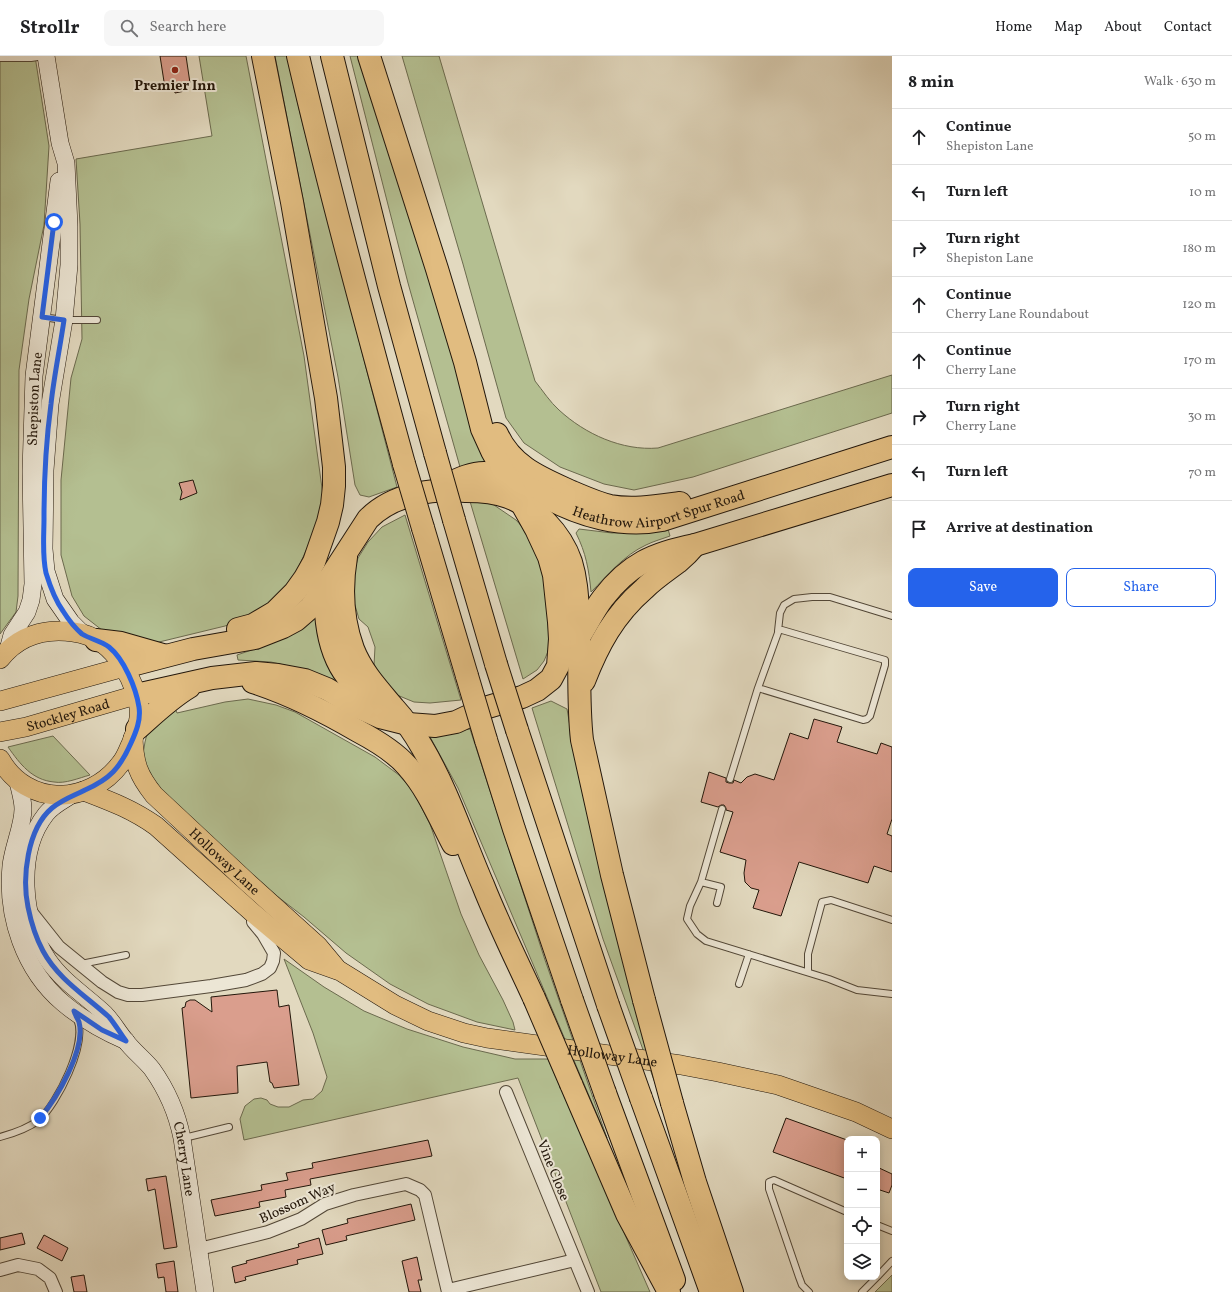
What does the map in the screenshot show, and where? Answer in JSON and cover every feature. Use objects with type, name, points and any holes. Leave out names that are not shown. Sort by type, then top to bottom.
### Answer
[{"type":"highway","points":[[193,649],[214,637],[252,625],[275,612],[295,592],[314,562],[328,522],[332,505],[334,467],[326,398],[292,202],[263,56]]},
{"type":"highway","points":[[298,56],[361,309],[404,464],[486,740],[514,829],[572,1000],[679,1292]]},
{"type":"highway","points":[[332,56],[389,286],[435,453],[496,664],[608,1005],[711,1292]]},
{"type":"highway","points":[[369,56],[437,269],[465,362],[482,429],[507,479],[544,543],[549,557],[554,575],[560,639],[558,666]]},
{"type":"highway","points":[[465,362],[504,448],[519,464],[530,472],[593,501],[610,506],[660,506],[757,490]]},
{"type":"highway","points":[[326,398],[342,441],[347,474],[342,518],[324,587],[328,626],[337,661],[350,680],[362,692],[376,700],[394,707],[432,712],[488,707]]},
{"type":"highway","name":"Heathrow Airport Spur Road","points":[[429,492],[474,474],[489,474],[507,479],[563,506],[582,513],[626,522],[650,523],[892,447]]},
{"type":"highway","points":[[136,695],[202,680],[235,675],[256,673],[278,675],[305,680],[327,689],[356,706],[380,717],[408,724],[442,726],[463,719],[488,707],[522,697],[536,690],[551,679],[603,598],[626,573],[655,555],[695,545],[892,485]]},
{"type":"highway","points":[[124,667],[193,649],[248,639],[283,627],[296,620],[310,607],[361,527],[375,512],[386,505],[419,493],[464,490],[507,496],[521,502],[550,526],[566,550],[571,563],[577,591],[580,635],[580,721],[585,757],[612,875],[672,1103],[695,1182],[732,1292]]},
{"type":"highway","points":[[580,690],[598,646],[622,612],[643,589],[679,561],[695,545]]},
{"type":"highway","points":[[347,551],[343,577],[344,606],[350,640],[357,658],[379,692],[408,724],[442,784],[483,886],[534,998],[627,1214],[669,1292]]},
{"type":"highway","points":[[90,637],[121,643],[164,656]]},
{"type":"highway","points":[[235,675],[278,690],[307,703],[373,739],[396,756],[406,765],[420,783],[458,854],[483,886]]},
{"type":"highway","points":[[135,733],[177,694],[202,680]]},
{"type":"main road","points":[[0,759],[10,777],[26,786],[44,793],[58,795],[78,793],[98,784],[122,762],[135,733],[139,718],[139,706],[136,695],[124,667],[112,650],[90,637],[55,630],[39,632],[20,640],[4,655]]},
{"type":"main road","points":[[0,702],[124,667]]},
{"type":"main road","name":"Stockley Road","points":[[0,732],[26,727],[136,695]]},
{"type":"main road","name":"Holloway Lane","points":[[135,733],[134,753],[137,766],[144,782],[154,794],[240,876],[318,946],[340,971],[362,986],[412,1013],[428,1021],[464,1033],[510,1042],[681,1065],[741,1077],[785,1088],[856,1112],[892,1129]]},
{"type":"main road","name":"Holloway Lane","points":[[78,793],[123,806],[139,814],[156,826],[253,913],[309,960],[340,971]]},
{"type":"street","name":"Shepiston Lane","points":[[45,56],[60,143],[66,164],[69,266],[64,320],[50,404],[45,470],[44,550],[46,571],[56,600],[71,622],[90,637]]},
{"type":"street","name":"Shepiston Lane","points":[[4,655],[12,635],[26,612],[31,600],[33,584],[31,471],[34,376],[58,190],[60,143]]},
{"type":"street","name":"Cherry Lane","points":[[10,777],[23,809],[11,862],[11,901],[15,922],[26,954],[39,976],[56,996],[74,1011],[102,1030],[126,1041]]},
{"type":"street","name":"Cherry Lane","points":[[78,793],[51,809],[36,828],[28,865],[26,887],[28,908],[34,930],[49,960],[68,983],[111,1019],[126,1041],[152,1069],[161,1083],[178,1120],[182,1138],[206,1292]]},
{"type":"street","points":[[28,908],[59,947],[102,982],[118,992],[128,995],[142,995],[246,980],[262,974],[270,968],[273,961],[274,953],[269,942],[264,934],[212,876]]},
{"type":"street","name":"Vine Close","points":[[506,1092],[588,1292]]},
{"type":"street","name":"Blossom Way","points":[[199,1249],[268,1232],[301,1219],[325,1204],[337,1199],[406,1184],[420,1190],[425,1195],[448,1291]]},
{"type":"street","points":[[448,1291],[575,1260]]},
{"type":"street","points":[[0,1270],[18,1265],[38,1269],[50,1278],[56,1292]]},
{"type":"lane","points":[[0,58],[31,58],[45,56]]},
{"type":"lane","points":[[42,317],[64,320],[97,320]]},
{"type":"lane","points":[[730,779],[758,688],[778,631],[780,613],[784,605],[794,599],[830,597],[892,616]]},
{"type":"lane","points":[[778,631],[782,630],[885,660],[892,658]]},
{"type":"lane","points":[[758,688],[863,720],[870,716],[885,665],[885,660]]},
{"type":"lane","points":[[722,809],[701,882],[690,906],[687,920],[696,934],[706,941],[808,972],[857,990],[892,994]]},
{"type":"lane","points":[[701,882],[721,887],[717,903]]},
{"type":"lane","points":[[808,972],[808,954],[822,902],[832,900],[892,920]]},
{"type":"lane","points":[[739,984],[749,954]]},
{"type":"lane","points":[[81,964],[126,955]]},
{"type":"lane","points":[[0,1137],[27,1129],[40,1118],[57,1095],[72,1067],[77,1050],[79,1023],[74,1011]]},
{"type":"lane","points":[[182,1138],[229,1127]]},
{"type":"lane","points":[[809,1292],[802,1285],[799,1277],[769,1189],[769,1182],[774,1180],[844,1211]]},
{"type":"lane","points":[[880,1226],[892,1231]]},
{"type":"lane","points":[[880,1274],[892,1261]]},
{"type":"lane","points":[[862,1292],[874,1280]]},
{"type":"green space","points":[[0,56],[35,56],[49,146],[44,225],[29,299],[19,370],[18,596],[16,612],[0,634]]},
{"type":"green space","points":[[199,56],[246,56],[304,356],[324,503],[320,520],[289,588],[255,615],[225,626],[155,643],[107,634],[84,616],[72,596],[61,555],[61,480],[71,378],[82,339],[80,224],[76,159],[212,136]]},
{"type":"green space","points":[[275,56],[287,56],[300,113],[397,487],[369,497],[360,495],[355,485],[338,377]]},
{"type":"green space","points":[[350,56],[364,56],[411,224],[490,464],[460,467],[408,283]]},
{"type":"green space","points":[[402,56],[439,56],[535,381],[553,404],[569,419],[592,433],[618,444],[631,447],[658,448],[892,375],[892,413],[693,477],[634,490],[604,484],[560,467],[524,443],[506,418]]},
{"type":"green space","points":[[469,498],[491,503],[516,520],[525,530],[547,578],[549,649],[544,661],[537,670],[523,679]]},
{"type":"green space","points":[[405,515],[461,700],[430,703],[414,702],[397,695],[384,682],[374,665],[375,647],[368,627],[359,619],[354,602],[353,576],[358,558],[368,542],[382,527]]},
{"type":"green space","points":[[579,529],[612,533],[668,529],[670,536],[638,549],[617,566],[591,592],[586,562],[576,533]]},
{"type":"green space","points":[[316,610],[329,665],[337,682],[331,683],[293,667],[271,662],[238,660],[237,655],[266,645]]},
{"type":"green space","points":[[248,699],[276,705],[295,712],[375,757],[399,775],[413,791],[430,824],[461,914],[479,955],[503,1000],[515,1030],[477,1022],[428,1004],[390,984],[346,953],[304,917],[264,886],[160,789],[145,766],[143,754],[148,730],[174,706],[177,713],[225,702]]},
{"type":"green space","points":[[551,701],[567,709],[576,761],[663,1105],[603,939],[532,708]]},
{"type":"green space","points":[[470,729],[545,960],[607,1138],[458,788],[429,735]]},
{"type":"green space","points":[[53,736],[90,775],[63,782],[46,781],[33,775],[27,770],[8,747]]},
{"type":"green space","points":[[284,959],[324,987],[364,1011],[407,1029],[463,1047],[515,1059],[548,1059],[650,1292],[601,1292],[518,1078],[244,1140],[240,1119],[245,1106],[254,1099],[261,1098],[278,1107],[289,1107],[303,1100],[313,1099],[322,1091],[327,1077],[313,1033]]},
{"type":"green space","points":[[892,1275],[892,1292],[875,1292]]},
{"type":"building","name":"Premier Inn","points":[[160,56],[186,56],[190,83],[184,84],[185,91],[175,93],[174,87],[165,88]]},
{"type":"building","points":[[193,480],[197,493],[180,500],[182,492],[179,483]]},
{"type":"building","points":[[814,719],[842,727],[837,742],[877,754],[881,743],[892,747],[892,819],[887,834],[892,836],[892,872],[874,866],[868,883],[799,862],[781,916],[753,908],[759,890],[751,888],[745,882],[744,873],[746,860],[720,852],[733,812],[726,810],[724,805],[718,807],[701,802],[709,772],[726,778],[726,782],[729,783],[733,783],[734,780],[741,783],[747,777],[755,774],[774,780],[790,733],[808,739]]},
{"type":"building","points":[[277,990],[279,1007],[289,1005],[299,1085],[274,1088],[270,1082],[267,1062],[237,1066],[238,1093],[191,1098],[182,1008],[185,1007],[186,1002],[195,1000],[212,1012],[211,997]]},
{"type":"building","points":[[786,1118],[844,1139],[844,1178],[773,1152]]},
{"type":"building","points":[[428,1140],[432,1156],[310,1179],[311,1185],[285,1190],[286,1197],[259,1202],[260,1207],[215,1216],[211,1200],[262,1190],[261,1185],[288,1180],[286,1173],[313,1168],[312,1163]]},
{"type":"building","points":[[880,1168],[892,1174],[892,1185],[889,1193],[880,1190]]},
{"type":"building","points":[[166,1176],[177,1247],[164,1249],[155,1189],[148,1191],[146,1179]]},
{"type":"building","points":[[411,1204],[415,1220],[346,1236],[347,1240],[326,1245],[322,1230],[348,1223],[347,1219]]},
{"type":"building","points":[[22,1233],[25,1244],[0,1250],[0,1238]]},
{"type":"building","points":[[44,1235],[68,1248],[62,1261],[37,1248]]},
{"type":"building","points":[[319,1238],[323,1254],[297,1260],[298,1264],[245,1277],[246,1280],[235,1283],[232,1267],[247,1263],[246,1261],[299,1247],[298,1244]]},
{"type":"building","points":[[417,1257],[422,1280],[418,1280],[421,1292],[409,1292],[402,1261]]},
{"type":"building","points":[[174,1261],[178,1292],[166,1292],[164,1277],[158,1278],[156,1264]]},
{"type":"building","points":[[84,1275],[87,1292],[74,1292],[71,1277]]},
{"type":"place","name":"Premier Inn","points":[[175,70]]},
{"type":"route","points":[[40,1118],[52,1105],[72,1067],[77,1050],[79,1034],[79,1023],[74,1011],[102,1030],[126,1041],[111,1019],[104,1012],[68,983],[49,960],[38,941],[26,896],[29,855],[32,842],[36,828],[47,812],[56,804],[73,794],[84,791],[98,784],[107,778],[122,762],[137,728],[139,718],[139,706],[136,695],[124,667],[108,647],[83,634],[71,622],[56,600],[46,571],[44,550],[45,470],[50,404],[64,320],[42,317],[54,222]]}]
